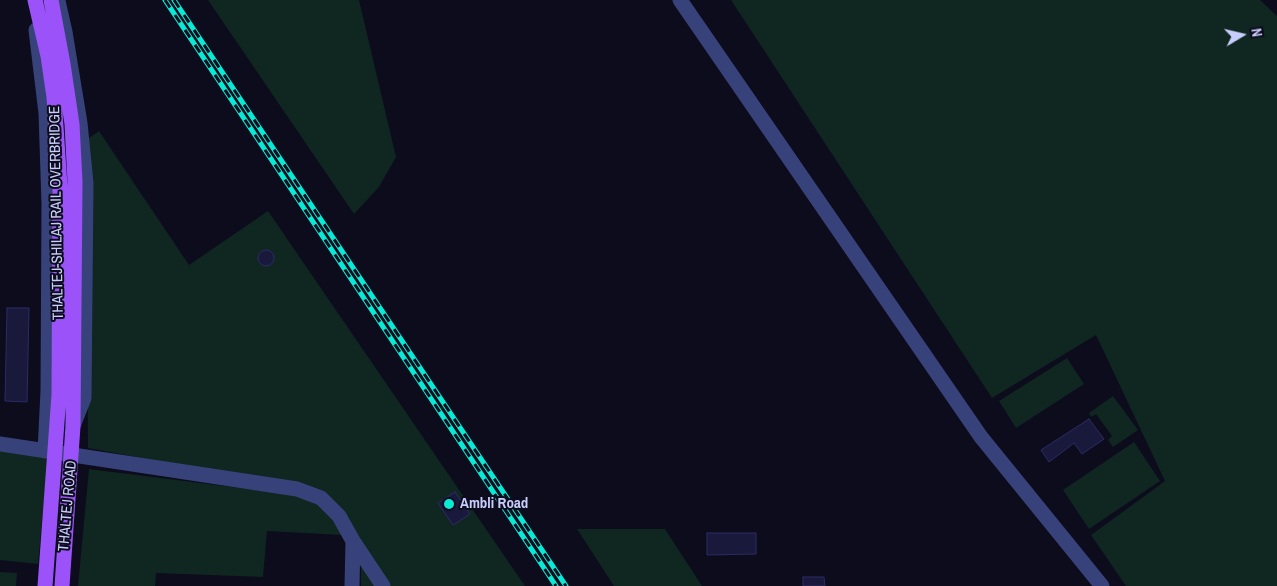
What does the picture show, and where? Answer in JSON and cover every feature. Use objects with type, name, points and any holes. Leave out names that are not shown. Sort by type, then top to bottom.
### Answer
[{"type":"main road","name":"THALTEJ-SHILAJ RAIL OVERBRIDGE","points":[[35,0],[48,56],[57,132],[67,395],[74,426]]},
{"type":"main road","name":"THALTEJ-SHILAJ RAIL OVERBRIDGE","points":[[51,0],[72,124],[75,182],[67,395],[58,428]]},
{"type":"main road","name":"THALTEJ ROAD","points":[[62,586],[74,426]]},
{"type":"main road","name":"THALTEJ ROAD","points":[[44,586],[50,451],[58,428]]},
{"type":"street","points":[[30,0],[38,41],[48,161],[50,451]]},
{"type":"street","points":[[57,0],[65,32],[80,123],[86,183],[84,398],[74,426]]},
{"type":"street","points":[[680,0],[981,437],[1102,586]]},
{"type":"street","points":[[0,444],[297,488],[321,498],[340,516],[353,541],[383,586]]},
{"type":"street","points":[[352,586],[353,541]]},
{"type":"green space","points":[[208,0],[359,0],[396,157],[379,187],[354,214]]},
{"type":"green space","points":[[731,0],[1260,0],[1277,16],[1277,586],[1126,586],[1091,535],[1165,481],[1096,335],[992,398]]},
{"type":"green space","points":[[99,131],[189,265],[268,211],[525,586],[385,586],[341,516],[297,487],[88,448],[86,140]]},
{"type":"green space","points":[[1067,358],[1084,384],[1016,428],[999,401]]},
{"type":"green space","points":[[1113,396],[1138,430],[1113,447],[1108,440],[1112,436],[1096,414],[1091,417],[1089,413]]},
{"type":"green space","points":[[1134,442],[1160,481],[1089,529],[1063,490]]},
{"type":"green space","points":[[0,450],[48,456],[38,564],[0,560]]},
{"type":"green space","points":[[89,469],[296,495],[318,504],[334,521],[342,535],[267,531],[263,577],[156,573],[155,586],[78,586]]},
{"type":"green space","points":[[577,529],[665,529],[702,586],[614,586]]},
{"type":"green space","points":[[361,566],[374,586],[361,586]]},
{"type":"green space","points":[[0,572],[17,573],[16,586],[0,586]]},
{"type":"building","points":[[263,250],[269,250],[274,255],[272,264],[263,266],[258,261],[258,255]]},
{"type":"building","points":[[7,308],[29,308],[27,402],[5,401]]},
{"type":"building","points":[[1089,419],[1104,439],[1082,454],[1074,443],[1049,462],[1041,450]]},
{"type":"building","points":[[455,492],[470,514],[453,525],[438,503]]},
{"type":"building","points":[[707,533],[756,533],[756,554],[707,555]]},
{"type":"building","points":[[803,577],[824,577],[825,586],[803,586]]},
{"type":"railway","points":[[165,0],[556,586]]},
{"type":"railway","points":[[174,0],[566,586]]},
{"type":"place","name":"Ambli Road","points":[[449,504]]}]
